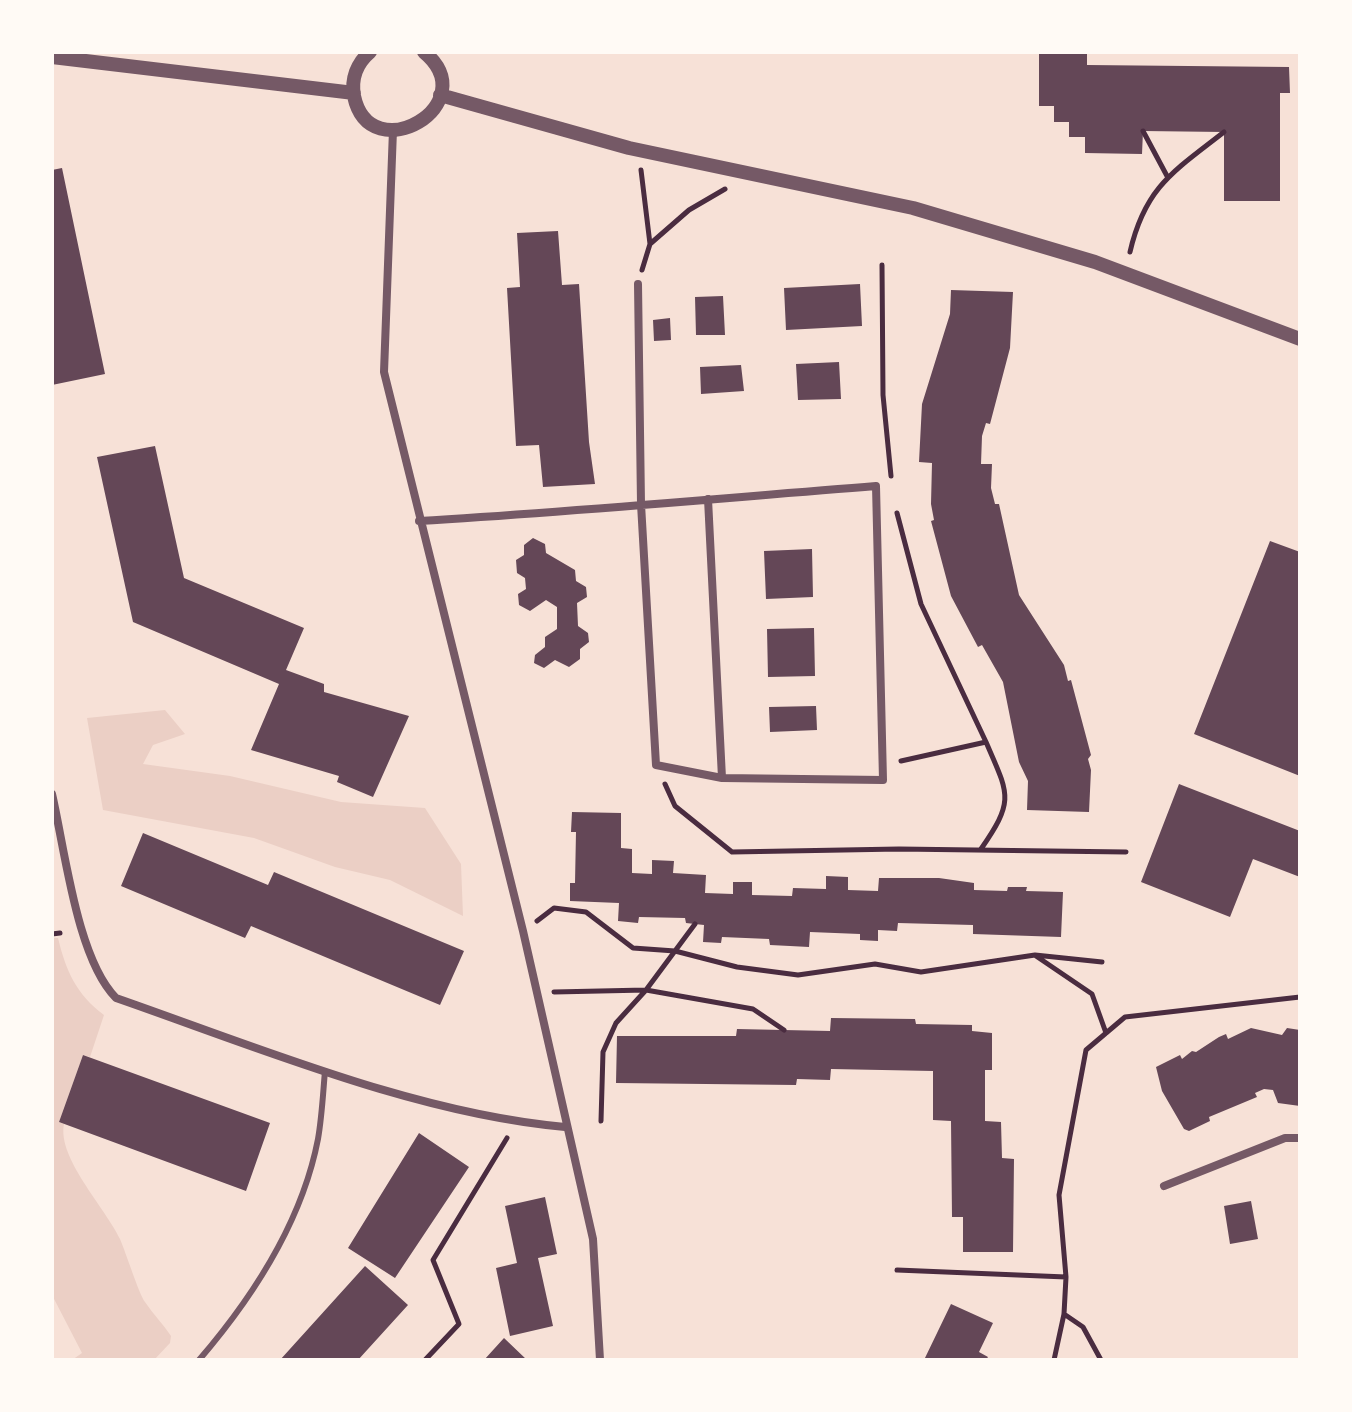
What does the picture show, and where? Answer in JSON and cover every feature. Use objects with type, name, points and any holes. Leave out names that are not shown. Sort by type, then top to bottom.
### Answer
[{"type":"street","points":[[370,52],[355,72],[354,93],[362,114],[371,122],[393,130],[423,122],[440,95],[439,75],[424,52]]},
{"type":"street","points":[[52,57],[354,93]]},
{"type":"street","points":[[440,95],[638,149],[883,200],[1125,273],[1300,339]]},
{"type":"street","points":[[393,130],[384,372],[523,931],[565,1127],[593,1239],[600,1360]]},
{"type":"street","points":[[419,521],[641,504],[708,499],[876,486],[883,780],[722,778],[656,765],[641,504],[638,284]]},
{"type":"street","points":[[708,499],[722,778]]},
{"type":"street","points":[[52,794],[90,958],[116,998],[325,1071],[515,1123],[565,1127]]},
{"type":"street","points":[[1164,1186],[1285,1138],[1300,1138]]},
{"type":"lane","points":[[199,1360],[232,1321],[289,1231],[318,1140],[325,1071]]},
{"type":"path","points":[[1143,131],[1167,176]]},
{"type":"path","points":[[1125,273],[1138,217],[1167,176],[1224,132]]},
{"type":"path","points":[[638,149],[650,244],[638,284]]},
{"type":"path","points":[[650,244],[689,210],[753,173]]},
{"type":"path","points":[[882,265],[883,395],[892,489],[921,604],[1005,786],[1003,818],[980,850]]},
{"type":"path","points":[[876,486],[892,489]]},
{"type":"path","points":[[882,765],[986,742]]},
{"type":"path","points":[[656,765],[675,806],[732,852],[1126,852]]},
{"type":"path","points":[[523,931],[554,908],[586,912],[633,948],[675,951],[737,967],[798,975],[875,964],[921,972],[1035,955],[1102,962]]},
{"type":"path","points":[[601,1121],[603,1052],[616,1023],[646,990],[695,924]]},
{"type":"path","points":[[52,934],[60,933]]},
{"type":"path","points":[[1035,955],[1092,994],[1106,1033]]},
{"type":"path","points":[[537,992],[646,990],[753,1009],[784,1030]]},
{"type":"path","points":[[1054,1360],[1064,1314],[1066,1277],[1059,1195],[1086,1050],[1125,1017],[1300,997]]},
{"type":"path","points":[[425,1360],[459,1324],[433,1260],[513,1131]]},
{"type":"path","points":[[897,1270],[1066,1277]]},
{"type":"path","points":[[1064,1314],[1083,1327],[1101,1360]]},
{"type":"shaded area","points":[[165,710],[185,734],[153,745],[143,764],[230,776],[341,802],[425,808],[461,864],[463,916],[390,880],[335,867],[254,838],[103,810],[87,718]]},
{"type":"shaded area","points":[[52,938],[58,938],[79,990],[104,1015],[90,1057],[83,1055],[59,1122],[64,1124],[64,1137],[75,1167],[120,1239],[142,1298],[171,1336],[170,1343],[154,1360],[72,1360],[82,1353],[52,1295]]},
{"type":"building","points":[[1039,52],[1087,52],[1087,65],[1289,67],[1290,93],[1280,93],[1280,201],[1224,201],[1224,132],[1143,131],[1142,154],[1085,153],[1085,137],[1069,137],[1069,122],[1054,122],[1054,106],[1039,106]]},
{"type":"building","points":[[62,168],[105,374],[52,385],[52,170]]},
{"type":"building","points":[[558,231],[562,285],[579,284],[589,442],[595,484],[543,487],[539,445],[516,446],[507,288],[520,287],[517,233]]},
{"type":"building","points":[[860,284],[862,326],[786,330],[784,288]]},
{"type":"building","points":[[951,290],[1013,292],[1010,348],[990,424],[986,423],[982,436],[981,464],[992,464],[991,488],[995,504],[999,504],[1019,595],[1064,665],[1068,681],[1071,680],[1091,755],[1088,759],[1091,770],[1089,812],[1027,810],[1028,781],[1019,762],[1003,682],[982,645],[978,647],[951,596],[931,521],[934,520],[931,504],[932,463],[919,462],[922,404],[950,314]]},
{"type":"building","points":[[723,296],[725,335],[696,335],[695,297]]},
{"type":"building","points":[[670,318],[671,340],[654,341],[653,320]]},
{"type":"building","points":[[839,362],[841,399],[798,400],[796,364]]},
{"type":"building","points":[[741,365],[744,391],[701,394],[700,367]]},
{"type":"building","points":[[155,446],[184,578],[304,628],[286,670],[324,684],[324,692],[409,716],[373,797],[337,782],[339,776],[251,750],[279,684],[133,622],[97,457]]},
{"type":"building","points":[[533,538],[545,544],[546,553],[575,570],[576,581],[586,587],[587,597],[577,603],[578,626],[588,633],[589,642],[580,649],[580,659],[569,667],[555,660],[544,668],[534,663],[535,655],[545,647],[545,637],[557,629],[557,607],[546,600],[530,611],[519,605],[518,594],[526,589],[525,578],[517,573],[516,560],[524,555],[524,545]]},
{"type":"building","points":[[1270,541],[1300,552],[1300,776],[1194,734]]},
{"type":"building","points":[[812,549],[813,597],[766,599],[764,551]]},
{"type":"building","points":[[814,628],[815,676],[768,677],[767,629]]},
{"type":"building","points":[[816,706],[817,730],[770,732],[769,707]]},
{"type":"building","points":[[1179,784],[1300,831],[1300,877],[1253,859],[1230,917],[1141,882]]},
{"type":"building","points":[[572,812],[621,813],[621,848],[632,849],[632,873],[652,874],[652,860],[674,861],[673,873],[706,875],[705,893],[733,894],[733,882],[752,882],[752,895],[792,896],[793,888],[826,889],[826,876],[848,877],[848,890],[878,891],[879,878],[939,878],[974,883],[974,890],[1007,891],[1008,887],[1027,887],[1026,891],[1063,892],[1061,937],[973,934],[973,925],[898,923],[897,931],[878,930],[878,941],[860,940],[860,934],[810,932],[809,947],[770,945],[769,939],[722,937],[721,943],[703,942],[704,925],[686,923],[685,918],[639,917],[638,923],[618,921],[619,903],[570,901],[570,883],[575,883],[576,832],[571,832]]},
{"type":"building","points":[[143,833],[268,885],[274,872],[464,951],[440,1005],[251,926],[245,938],[121,886]]},
{"type":"building","points":[[831,1018],[915,1019],[916,1024],[972,1025],[972,1031],[992,1033],[992,1070],[985,1070],[985,1121],[1001,1122],[1002,1158],[1014,1159],[1013,1252],[963,1252],[963,1217],[952,1217],[951,1121],[933,1120],[933,1071],[831,1069],[830,1080],[797,1079],[796,1085],[616,1083],[617,1036],[736,1036],[737,1029],[830,1031]]},
{"type":"building","points":[[1251,1028],[1282,1035],[1287,1028],[1300,1030],[1300,1106],[1278,1103],[1273,1090],[1264,1089],[1255,1093],[1257,1097],[1209,1117],[1210,1121],[1189,1131],[1184,1129],[1162,1091],[1156,1067],[1180,1055],[1182,1059],[1226,1034],[1228,1039]]},
{"type":"building","points":[[83,1055],[270,1123],[246,1191],[59,1122]]},
{"type":"building","points":[[419,1133],[469,1167],[395,1278],[348,1248]]},
{"type":"building","points":[[545,1197],[557,1254],[538,1258],[553,1326],[510,1336],[496,1268],[517,1263],[505,1206]]},
{"type":"building","points":[[1251,1201],[1258,1239],[1230,1244],[1224,1206]]},
{"type":"building","points":[[365,1266],[408,1305],[358,1360],[280,1360]]},
{"type":"building","points":[[951,1304],[993,1323],[979,1352],[988,1357],[986,1360],[924,1360]]},
{"type":"building","points":[[504,1338],[527,1360],[484,1360]]}]
